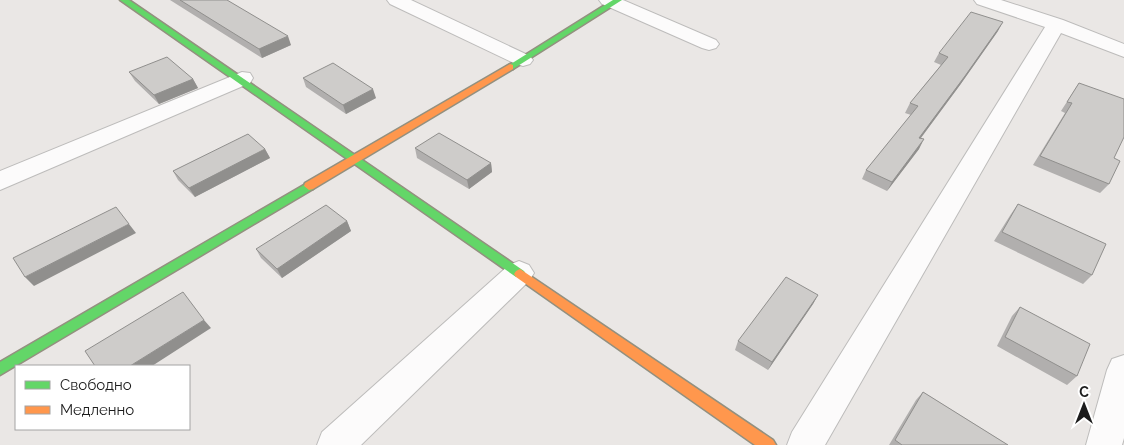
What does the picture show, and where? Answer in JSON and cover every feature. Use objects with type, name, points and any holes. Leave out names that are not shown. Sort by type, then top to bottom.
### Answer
[{"type":"street","points":[[124,0],[242,78],[354,160],[768,445]]},
{"type":"street","points":[[396,0],[523,60]]},
{"type":"street","points":[[983,0],[1056,24],[1124,51]]},
{"type":"street","points":[[0,369],[523,60],[614,1],[709,44]]},
{"type":"street","points":[[805,445],[1056,24]]},
{"type":"street","points":[[0,181],[242,78]]},
{"type":"street","points":[[335,445],[519,273]]},
{"type":"street","points":[[1104,445],[1124,370]]},
{"type":"building","points":[[180,0],[227,0],[288,36],[259,49]]},
{"type":"building","points":[[971,12],[1003,22],[919,138],[924,139],[892,182],[866,170],[918,106],[910,103],[948,57],[939,53]]},
{"type":"building","points":[[167,57],[193,79],[154,95],[129,72]]},
{"type":"building","points":[[333,63],[373,89],[343,105],[303,78]]},
{"type":"building","points":[[1079,83],[1124,99],[1124,137],[1114,158],[1120,161],[1109,184],[1040,156],[1072,103],[1067,102]]},
{"type":"building","points":[[439,133],[491,163],[467,180],[415,148]]},
{"type":"building","points":[[248,134],[265,149],[189,188],[173,171]]},
{"type":"building","points":[[1018,204],[1106,244],[1092,275],[1002,232]]},
{"type":"building","points":[[326,205],[347,221],[277,269],[256,249]]},
{"type":"building","points":[[116,207],[129,224],[25,277],[13,258]]},
{"type":"building","points":[[786,277],[818,295],[772,362],[738,341]]},
{"type":"building","points":[[183,292],[204,320],[132,365],[94,365],[85,351]]},
{"type":"building","points":[[1020,307],[1090,344],[1077,376],[1005,337]]},
{"type":"building","points":[[923,392],[1008,445],[902,445],[895,440]]},
{"type":"traffic: fast","points":[[124,0],[520,274]]},
{"type":"traffic: fast","points":[[510,67],[618,0]]},
{"type":"traffic: fast","points":[[0,369],[309,186]]},
{"type":"traffic: slow","points":[[309,186],[510,67]]},
{"type":"traffic: slow","points":[[520,274],[768,445]]}]
